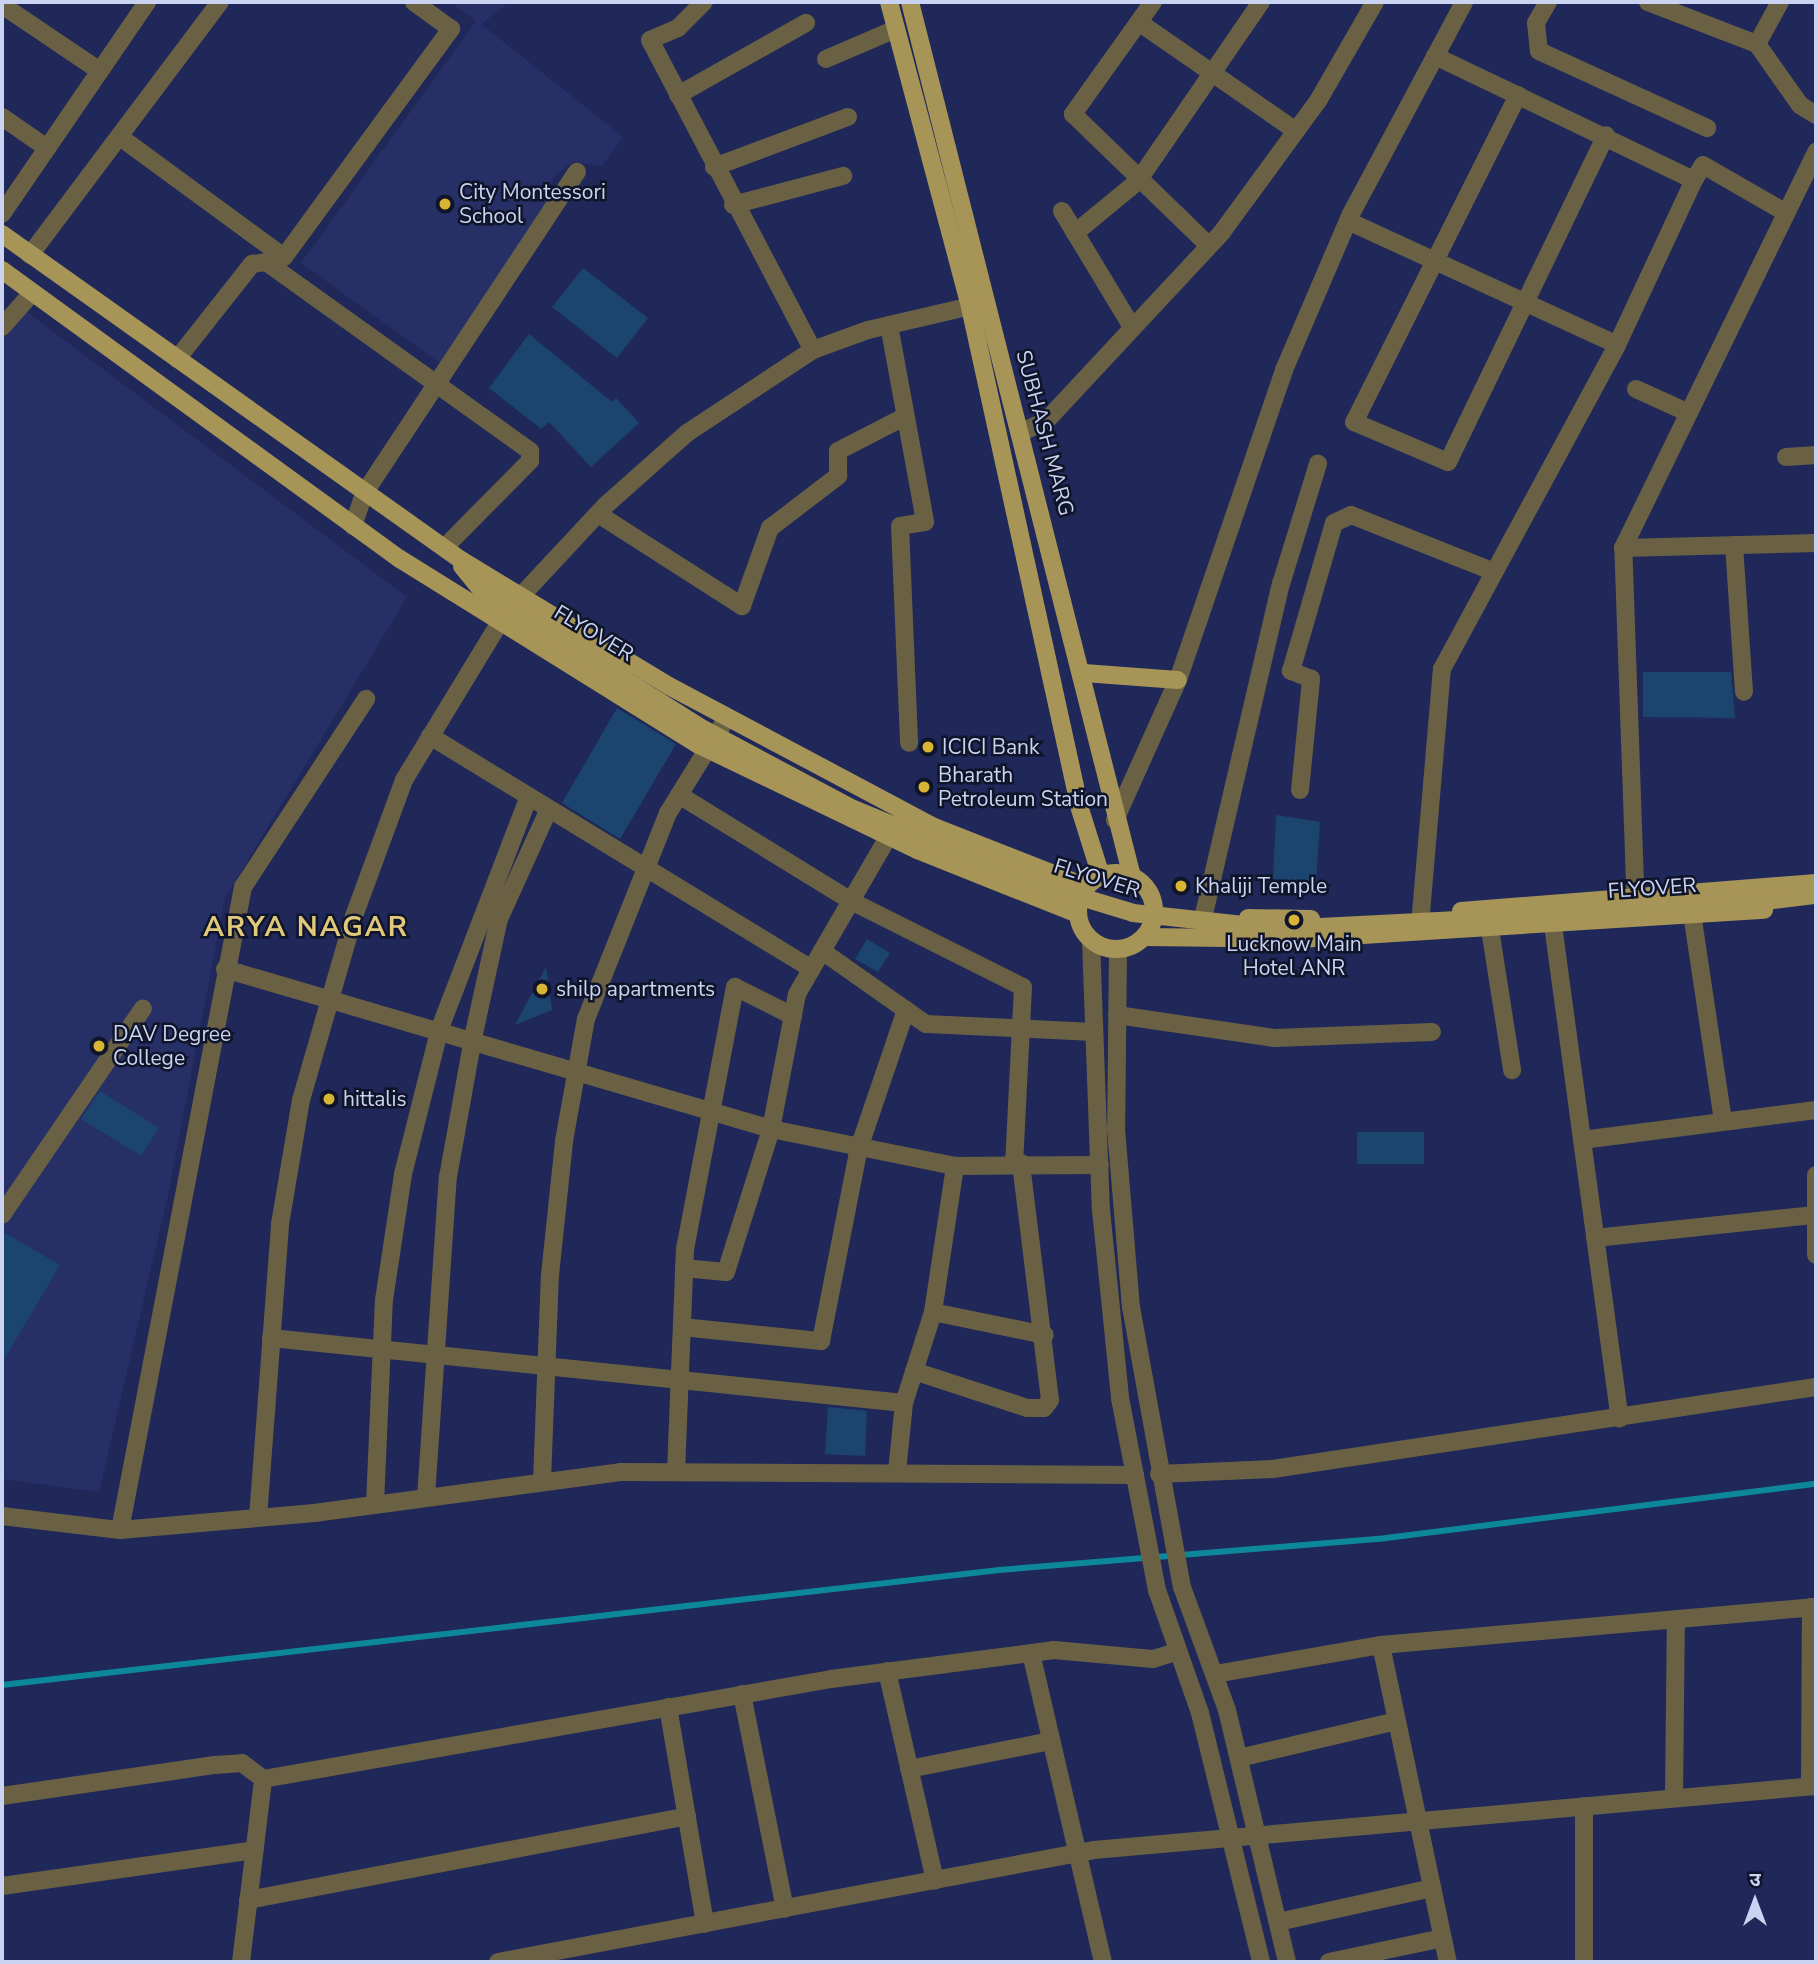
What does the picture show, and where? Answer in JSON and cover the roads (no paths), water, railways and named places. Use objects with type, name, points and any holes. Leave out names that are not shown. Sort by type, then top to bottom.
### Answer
[{"type":"main road","points":[[889,2],[970,307],[1080,808],[1094,881],[1077,914]]},
{"type":"main road","name":"SUBHASH MARG","points":[[911,2],[1084,673],[1115,820],[1132,877]]},
{"type":"main road","points":[[2,234],[449,552],[510,609],[708,749],[888,836],[1077,914],[1091,941],[1118,950],[1144,937],[1299,939],[1693,919],[1816,904]]},
{"type":"main road","points":[[2,270],[353,526],[432,580],[510,609],[902,810],[1094,881],[1132,877],[1154,907],[1204,914],[1294,920],[1635,902],[1816,883]]},
{"type":"main road","name":"FLYOVER","points":[[449,552],[480,588],[510,609],[716,737],[849,807],[1028,881],[1133,913],[1281,929],[1715,907],[1816,895]]},
{"type":"main road","name":"FLYOVER","points":[[432,580],[480,588]]},
{"type":"main road","points":[[1084,673],[1178,680]]},
{"type":"main road","points":[[1144,937],[1154,907]]},
{"type":"street","points":[[2,214],[147,2]]},
{"type":"street","points":[[30,255],[220,2]]},
{"type":"street","points":[[120,137],[284,257],[451,29],[414,2]]},
{"type":"street","points":[[704,2],[678,28],[650,40],[733,205],[813,350]]},
{"type":"street","points":[[1153,2],[1073,114],[1138,181],[1208,245]]},
{"type":"street","points":[[1075,233],[1138,181],[1215,74],[1261,2]]},
{"type":"street","points":[[1021,432],[1046,421],[1208,245],[1293,129],[1318,101],[1375,2]]},
{"type":"street","points":[[1115,820],[1178,680],[1284,370],[1348,221],[1464,2]]},
{"type":"street","points":[[1548,2],[1536,23],[1539,51],[1707,128]]},
{"type":"street","points":[[1757,44],[1780,2]]},
{"type":"street","points":[[1657,3],[1757,44],[1800,105],[1816,115]]},
{"type":"street","points":[[2,5],[100,71]]},
{"type":"street","points":[[678,94],[806,23]]},
{"type":"street","points":[[1140,23],[1293,129]]},
{"type":"street","points":[[826,59],[896,29]]},
{"type":"street","points":[[1435,56],[1606,135],[1694,180]]},
{"type":"street","points":[[1518,94],[1354,422],[1448,462],[1606,135]]},
{"type":"street","points":[[2,117],[47,148]]},
{"type":"street","points":[[714,167],[848,117]]},
{"type":"street","points":[[1636,920],[1623,548],[1783,211],[1816,152]]},
{"type":"street","points":[[1421,913],[1442,669],[1616,345],[1694,180],[1703,165],[1783,211]]},
{"type":"street","points":[[353,526],[365,492],[577,172]]},
{"type":"street","points":[[733,205],[843,176]]},
{"type":"street","points":[[1062,211],[1132,327]]},
{"type":"street","points":[[1348,221],[1616,345]]},
{"type":"street","points":[[177,359],[251,264],[261,261],[436,383],[532,457],[449,552]]},
{"type":"street","points":[[2,327],[32,293]]},
{"type":"street","points":[[258,1518],[280,1224],[301,1100],[331,995],[404,780],[430,736],[510,609],[598,514],[687,433],[813,350],[889,325],[988,303]]},
{"type":"street","points":[[889,325],[925,522],[900,526],[909,743]]},
{"type":"street","points":[[1636,389],[1689,412]]},
{"type":"street","points":[[598,514],[742,606],[770,528],[838,476],[838,451],[906,416]]},
{"type":"street","points":[[1786,457],[1816,455]]},
{"type":"street","points":[[1204,914],[1281,584],[1318,464]]},
{"type":"street","points":[[1300,790],[1311,679],[1292,671],[1327,539],[1342,516],[1494,572]]},
{"type":"street","points":[[1623,548],[1816,543]]},
{"type":"street","points":[[1734,545],[1744,692]]},
{"type":"street","points":[[120,1530],[225,969],[243,887],[366,699]]},
{"type":"street","points":[[542,1481],[547,1367],[564,1140],[586,1019],[643,869],[679,795],[726,719]]},
{"type":"street","points":[[430,736],[528,799],[812,969]]},
{"type":"street","points":[[679,795],[851,901],[1023,988],[1017,1163],[1045,1335],[1051,1395],[1044,1408],[999,1401],[914,1371]]},
{"type":"street","points":[[374,1504],[382,1348],[403,1174],[440,1028],[528,799]]},
{"type":"street","points":[[684,1268],[726,1272],[771,1129],[793,1016],[812,969],[902,810]]},
{"type":"street","points":[[426,1497],[448,1177],[473,1038],[499,919],[548,811]]},
{"type":"street","points":[[1690,896],[1723,1121]]},
{"type":"street","points":[[1553,925],[1620,1418]]},
{"type":"street","points":[[1490,929],[1512,1070]]},
{"type":"street","points":[[1091,941],[1109,1313],[1135,1475],[1157,1590],[1176,1652],[1200,1713],[1261,1962]]},
{"type":"street","points":[[1118,950],[1116,1129],[1131,1307],[1159,1474],[1182,1587],[1215,1674],[1239,1758],[1287,1962]]},
{"type":"street","points":[[822,951],[926,1024],[1094,1032]]},
{"type":"street","points":[[225,969],[331,995],[771,1129],[955,1166],[1017,1163],[1100,1165]]},
{"type":"street","points":[[676,1472],[684,1268],[707,1109],[735,986],[793,1016]]},
{"type":"street","points":[[2,1215],[143,1007]]},
{"type":"street","points":[[682,1327],[821,1341],[859,1148],[906,1010]]},
{"type":"street","points":[[1117,1015],[1275,1038],[1432,1032]]},
{"type":"street","points":[[1582,1140],[1816,1110]]},
{"type":"street","points":[[897,1472],[904,1403],[933,1312],[955,1166]]},
{"type":"street","points":[[1816,1175],[1813,1215],[1816,1255]]},
{"type":"street","points":[[1595,1238],[1813,1215]]},
{"type":"street","points":[[933,1312],[1045,1335]]},
{"type":"street","points":[[271,1338],[904,1403]]},
{"type":"street","points":[[1159,1474],[1273,1469],[1816,1387]]},
{"type":"street","points":[[2,1516],[120,1530],[258,1518],[542,1481],[676,1472],[1135,1475]]},
{"type":"street","points":[[498,1962],[1076,1854],[1230,1836],[1813,1786],[1814,1607],[1381,1645],[1215,1674]]},
{"type":"street","points":[[1674,1798],[1676,1619]]},
{"type":"street","points":[[1381,1645],[1448,1962]]},
{"type":"street","points":[[2,1796],[242,1763],[263,1780],[742,1694],[887,1671],[1031,1653],[1153,1660],[1176,1652]]},
{"type":"street","points":[[1031,1653],[1103,1962]]},
{"type":"street","points":[[887,1671],[935,1881]]},
{"type":"street","points":[[742,1694],[785,1909]]},
{"type":"street","points":[[668,1707],[705,1924]]},
{"type":"street","points":[[1239,1758],[1397,1721]]},
{"type":"street","points":[[909,1769],[1051,1741]]},
{"type":"street","points":[[241,1962],[263,1780]]},
{"type":"street","points":[[1584,1806],[1584,1962]]},
{"type":"street","points":[[248,1900],[687,1816]]},
{"type":"street","points":[[2,1886],[254,1850]]},
{"type":"street","points":[[1278,1923],[1432,1888]]},
{"type":"street","points":[[1329,1962],[1443,1938]]},
{"type":"street","points":[[601,1943],[604,1962]]},
{"type":"waterway","points":[[2,1685],[999,1570],[1386,1538],[1816,1484]]},
{"type":"place","name":"City Montessori School","points":[[445,204]]},
{"type":"place","name":"ICICI Bank","points":[[928,747]]},
{"type":"place","name":"Bharath Petroleum Station","points":[[924,787]]},
{"type":"place","name":"Khaliji Temple","points":[[1181,886]]},
{"type":"place","name":"Lucknow Main Hotel ANR","points":[[1294,920]]},
{"type":"place","name":"shilp apartments","points":[[542,989]]},
{"type":"place","name":"DAV Degree College","points":[[99,1046]]},
{"type":"place","name":"hittalis","points":[[329,1099]]},
{"type":"district","name":"ARYA NAGAR","points":[[306,927]]}]
